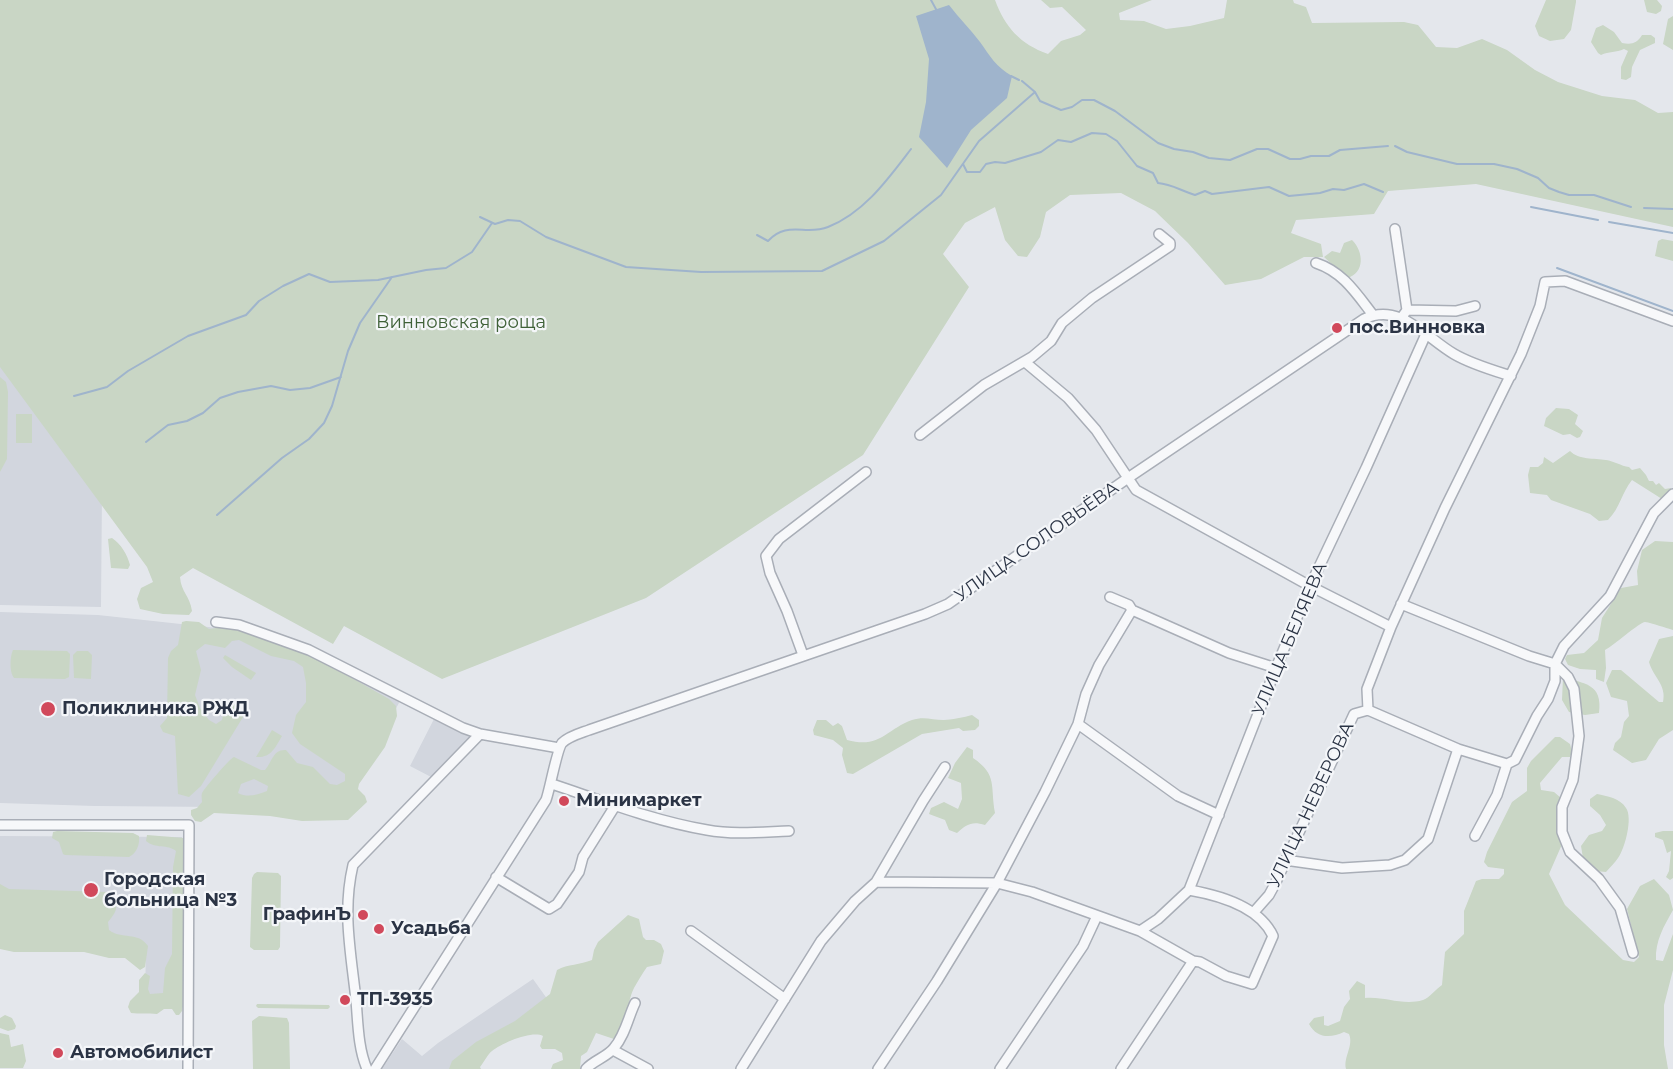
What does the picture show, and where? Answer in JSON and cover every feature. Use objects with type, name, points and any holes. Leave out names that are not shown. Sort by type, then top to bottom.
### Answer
[{"type":"street","points":[[1395,229],[1404,313],[1426,334],[1455,355],[1511,376]]},
{"type":"street","points":[[920,435],[984,385],[1025,362],[1051,341],[1062,323],[1092,298],[1170,246],[1170,243],[1159,234]]},
{"type":"street","points":[[1316,262],[1332,268],[1373,315],[1456,311],[1475,306]]},
{"type":"street","name":"УЛИЦА НЕВЕРОВА","points":[[1254,912],[1269,895],[1354,714],[1368,710],[1367,689],[1391,627],[1445,508],[1511,376],[1533,326],[1545,282],[1564,281],[1673,321]]},
{"type":"street","name":"УЛИЦА СОЛОВЬЁВА","points":[[559,748],[567,740],[589,730],[925,614],[948,604],[1128,478],[1373,315]]},
{"type":"street","name":"УЛИЦА БЕЛЯЕВА","points":[[1140,931],[1158,919],[1189,890],[1310,586],[1426,334]]},
{"type":"street","points":[[1025,362],[1047,378],[1089,422],[1136,490],[1310,586],[1391,627]]},
{"type":"street","points":[[803,655],[787,610],[770,573],[766,556],[779,539],[866,472]]},
{"type":"street","points":[[1368,710],[1458,749],[1507,764],[1515,760],[1548,699],[1555,681],[1555,664],[1571,638],[1610,596],[1654,513],[1673,494]]},
{"type":"street","points":[[1110,597],[1129,605],[1132,610],[1229,653],[1276,668]]},
{"type":"street","points":[[1401,604],[1529,656],[1555,664],[1568,677],[1574,689],[1579,736],[1573,780],[1562,807],[1563,832],[1570,852],[1599,879],[1620,908],[1633,953]]},
{"type":"street","points":[[878,1069],[937,981],[997,883],[1078,724],[1086,694],[1099,665],[1132,610]]},
{"type":"street","points":[[216,622],[239,625],[309,650],[463,728],[480,734],[559,748],[552,784],[546,800],[375,1069]]},
{"type":"street","points":[[1078,724],[1178,796],[1219,815]]},
{"type":"street","points":[[367,1069],[363,1060],[359,1033],[347,916],[348,890],[353,865],[480,734]]},
{"type":"street","points":[[1285,860],[1342,868],[1390,865],[1405,860],[1428,839],[1458,749]]},
{"type":"street","points":[[1475,836],[1497,795],[1507,764]]},
{"type":"street","points":[[741,1069],[821,941],[876,882],[922,801],[945,767]]},
{"type":"street","points":[[552,784],[615,806],[708,830],[736,833],[789,831]]},
{"type":"street","points":[[496,877],[549,909],[557,904],[579,872],[583,857],[615,806]]},
{"type":"street","points":[[0,825],[189,825],[188,1069]]},
{"type":"street","points":[[876,882],[997,883],[1032,892],[1140,931],[1193,961],[1252,984],[1273,936],[1270,930],[1254,912],[1207,893],[1189,890]]},
{"type":"street","points":[[1000,1069],[1083,946],[1097,916]]},
{"type":"street","points":[[691,931],[785,999]]},
{"type":"street","points":[[1121,1069],[1193,961]]},
{"type":"street","points":[[586,1069],[613,1050],[626,1029],[635,1003]]},
{"type":"street","points":[[613,1050],[648,1069]]},
{"type":"shaded area","points":[[0,351],[102,490],[101,607],[0,605]]},
{"type":"shaded area","points":[[0,612],[98,615],[236,630],[318,660],[400,701],[342,808],[0,803]]},
{"type":"shaded area","points":[[434,719],[471,737],[433,778],[410,766]]},
{"type":"shaded area","name":"Городская больница №3","points":[[0,836],[182,837],[180,1003],[145,1003],[146,944],[0,942]]},
{"type":"shaded area","points":[[533,979],[548,1000],[456,1069],[382,1069],[402,1039],[422,1056]]},
{"type":"green space","name":"Винновская роща","points":[[0,0],[995,0],[1015,33],[1029,45],[1048,54],[1061,41],[1080,35],[1086,30],[1062,7],[1050,8],[1041,0],[1152,0],[1119,13],[1120,20],[1144,21],[1166,29],[1224,18],[1227,0],[1293,0],[1294,3],[1306,7],[1312,23],[1404,22],[1418,25],[1436,47],[1457,48],[1482,39],[1507,50],[1535,70],[1558,82],[1602,96],[1635,100],[1658,113],[1673,112],[1673,227],[1476,184],[1388,191],[1374,214],[1296,220],[1291,233],[1321,244],[1323,257],[1304,257],[1261,279],[1225,285],[1188,243],[1155,211],[1121,193],[1070,195],[1046,212],[1040,237],[1027,257],[1018,256],[1005,240],[995,207],[965,223],[943,254],[969,287],[863,455],[646,598],[442,679],[344,626],[333,644],[193,568],[180,577],[191,606],[192,611],[189,615],[163,614],[140,609],[137,599],[141,588],[153,582],[147,567],[0,367]]},
{"type":"green space","points":[[1546,0],[1576,0],[1571,30],[1564,39],[1550,41],[1539,36],[1535,26]]},
{"type":"green space","points":[[1644,0],[1657,0],[1662,6],[1661,11],[1656,14],[1647,12]]},
{"type":"green space","points":[[1673,16],[1673,50],[1663,44],[1668,19]]},
{"type":"green space","points":[[1603,25],[1614,32],[1622,43],[1634,43],[1642,35],[1651,35],[1655,38],[1655,43],[1640,50],[1632,67],[1631,77],[1626,80],[1621,79],[1621,67],[1628,51],[1624,49],[1601,55],[1591,42],[1596,28]]},
{"type":"green space","points":[[1662,239],[1673,241],[1673,261],[1655,256],[1658,241]]},
{"type":"green space","points":[[1352,240],[1359,250],[1361,262],[1357,272],[1347,278],[1324,257],[1332,251],[1340,253],[1344,243]]},
{"type":"green space","points":[[0,377],[6,382],[8,392],[7,459],[0,472]]},
{"type":"green space","points":[[1556,408],[1569,409],[1578,415],[1575,424],[1583,431],[1580,437],[1577,438],[1570,434],[1563,435],[1544,426],[1546,418]]},
{"type":"green space","points":[[16,414],[32,414],[32,443],[16,443]]},
{"type":"green space","points":[[1570,451],[1578,456],[1609,461],[1632,470],[1640,468],[1649,481],[1653,481],[1656,485],[1659,483],[1665,489],[1671,488],[1670,493],[1662,499],[1632,480],[1608,520],[1599,521],[1590,514],[1551,500],[1547,495],[1530,493],[1528,475],[1530,467],[1538,467],[1543,463],[1544,457],[1553,463]]},
{"type":"green space","points":[[112,538],[125,553],[130,565],[128,569],[111,568],[108,539]]},
{"type":"green space","points":[[1655,541],[1673,542],[1673,630],[1645,622],[1605,650],[1604,682],[1596,679],[1596,670],[1580,669],[1568,665],[1565,659],[1567,655],[1584,653],[1598,640],[1602,618],[1621,588],[1638,585],[1637,571],[1642,550]]},
{"type":"green space","points":[[182,622],[199,622],[209,629],[231,626],[313,656],[389,699],[396,706],[397,716],[385,747],[359,784],[358,789],[367,802],[348,820],[302,821],[270,816],[214,813],[201,822],[195,821],[191,810],[197,808],[202,802],[204,790],[234,757],[265,770],[275,754],[286,750],[297,763],[313,767],[330,784],[337,785],[345,781],[345,774],[300,744],[292,733],[296,715],[306,702],[303,667],[294,661],[271,656],[239,640],[232,641],[225,648],[205,644],[196,651],[201,670],[195,695],[200,708],[209,720],[216,724],[222,720],[225,705],[229,703],[240,706],[243,717],[201,786],[189,797],[178,794],[175,736],[163,732],[160,726],[167,718],[168,658],[171,651],[178,645]],"holes":[[[254,779],[268,786],[267,791],[256,795],[248,796],[238,793],[241,784]]]},
{"type":"green space","points":[[1673,636],[1673,730],[1659,739],[1646,760],[1632,763],[1613,750],[1615,743],[1621,737],[1624,722],[1629,716],[1627,701],[1611,697],[1606,683],[1612,670],[1621,670],[1659,702],[1663,702],[1663,691],[1649,662],[1659,639]]},
{"type":"green space","points":[[13,650],[67,651],[70,654],[69,677],[65,679],[14,678],[10,664]]},
{"type":"green space","points":[[77,651],[88,651],[92,655],[91,679],[74,678],[73,655]]},
{"type":"green space","points":[[225,655],[256,673],[251,680],[232,667],[223,658]]},
{"type":"green space","points":[[1563,677],[1590,686],[1595,690],[1598,696],[1599,713],[1585,715],[1569,712],[1562,700]]},
{"type":"green space","points":[[972,715],[979,720],[979,726],[975,730],[963,731],[959,728],[922,734],[853,774],[847,773],[842,755],[843,748],[833,740],[814,735],[813,730],[817,720],[826,720],[833,726],[838,723],[842,726],[847,740],[867,742],[882,737],[912,720],[924,718],[947,720]]},
{"type":"green space","points":[[272,730],[282,736],[269,754],[256,757]]},
{"type":"green space","points":[[1555,737],[1560,737],[1570,744],[1572,752],[1570,757],[1562,757],[1540,783],[1541,790],[1554,792],[1561,798],[1557,811],[1563,842],[1549,874],[1565,905],[1623,960],[1634,962],[1639,957],[1627,909],[1640,886],[1654,879],[1669,895],[1673,910],[1663,928],[1656,953],[1656,960],[1663,961],[1673,934],[1673,970],[1664,1005],[1664,1045],[1668,1069],[1346,1069],[1349,1034],[1344,1032],[1320,1035],[1309,1024],[1314,1018],[1324,1016],[1324,1025],[1328,1026],[1340,1021],[1344,1007],[1350,999],[1349,991],[1357,981],[1365,985],[1365,998],[1408,1002],[1425,999],[1442,985],[1445,952],[1464,934],[1464,911],[1476,881],[1499,879],[1504,874],[1504,869],[1488,867],[1484,862],[1487,852],[1512,802],[1527,791],[1527,768],[1531,761]]},
{"type":"green space","points":[[967,747],[973,750],[973,758],[990,776],[995,813],[985,825],[970,824],[957,833],[949,830],[945,820],[929,814],[931,808],[944,802],[958,809],[962,799],[961,783],[948,778],[955,763]]},
{"type":"green space","points":[[1597,794],[1620,802],[1626,808],[1629,819],[1621,853],[1606,872],[1595,871],[1583,858],[1581,846],[1589,835],[1602,831],[1606,825],[1600,815],[1590,806],[1590,799]]},
{"type":"green space","points":[[1673,831],[1673,878],[1670,880],[1666,877],[1669,871],[1671,851],[1667,853],[1663,840],[1655,837],[1655,833]]},
{"type":"green space","points":[[53,832],[133,833],[139,836],[139,842],[136,851],[129,857],[65,855],[59,842],[52,838]]},
{"type":"green space","points":[[147,835],[184,838],[187,843],[184,1001],[179,1015],[176,1015],[172,1009],[164,1009],[157,1014],[131,1013],[128,1007],[130,1001],[139,992],[139,980],[145,973],[150,976],[148,989],[150,994],[163,993],[165,968],[172,954],[173,867],[176,851],[146,841]]},
{"type":"green space","points":[[257,872],[278,873],[281,876],[280,947],[278,950],[254,950],[250,947],[252,878]]},
{"type":"green space","points":[[0,884],[9,889],[108,892],[116,904],[116,910],[108,922],[109,930],[144,941],[148,946],[145,967],[140,970],[125,958],[109,958],[84,952],[14,952],[0,949]]},
{"type":"green space","points":[[628,915],[639,919],[643,937],[646,940],[654,940],[661,944],[664,951],[661,964],[647,967],[634,988],[619,1035],[614,1039],[596,1033],[587,1052],[581,1056],[580,1069],[551,1069],[553,1064],[563,1060],[562,1053],[555,1049],[542,1049],[540,1046],[543,1036],[532,1035],[517,1038],[490,1052],[480,1067],[481,1069],[449,1069],[452,1061],[476,1042],[515,1021],[550,994],[557,970],[592,960],[598,942]]},
{"type":"green space","points":[[257,1004],[329,1005],[330,1007],[328,1009],[258,1008]]},
{"type":"green space","points":[[5,1015],[12,1018],[15,1029],[8,1031],[0,1028],[0,1018]]},
{"type":"green space","points":[[259,1016],[287,1018],[290,1069],[253,1069],[252,1021]]},
{"type":"green space","points":[[0,1033],[9,1035],[11,1047],[23,1044],[26,1061],[23,1068],[0,1068]]},
{"type":"water","points":[[949,5],[994,61],[1012,76],[1007,98],[971,130],[947,168],[919,137],[926,102],[929,59],[916,16]]},
{"type":"waterway","points":[[931,0],[937,11]]},
{"type":"waterway","points":[[1011,76],[1019,80]]},
{"type":"waterway","points":[[1022,81],[1035,92],[1040,101],[1061,110],[1072,107],[1082,100],[1094,100],[1115,111],[1158,143],[1209,158],[1230,160],[1257,149],[1268,149],[1290,159],[1300,159],[1311,156],[1329,156],[1340,150],[1388,146]]},
{"type":"waterway","points":[[480,217],[495,224],[508,220],[520,221],[546,237],[626,267],[701,272],[822,271],[884,241],[941,195],[979,141],[1035,92]]},
{"type":"waterway","points":[[963,164],[967,172],[980,172],[986,164],[1005,163],[1041,152],[1058,140],[1071,142],[1092,133],[1106,134],[1117,141],[1137,166],[1153,173],[1158,183],[1195,195],[1205,191],[1212,194],[1269,187],[1289,196],[1320,193],[1333,189],[1344,190],[1364,184],[1383,192]]},
{"type":"waterway","points":[[1395,146],[1407,152],[1457,164],[1494,164],[1517,169],[1538,178],[1549,188],[1559,192],[1569,195],[1594,195],[1631,207]]},
{"type":"waterway","points":[[757,235],[768,241],[782,231],[820,229],[841,221],[874,194],[911,149]]},
{"type":"waterway","points":[[1531,207],[1598,220]]},
{"type":"waterway","points":[[1644,208],[1673,209]]},
{"type":"waterway","points":[[1609,222],[1673,233]]},
{"type":"waterway","points":[[74,396],[107,387],[128,371],[188,336],[246,315],[259,301],[309,274],[330,282],[378,280],[446,268],[472,252],[492,223]]},
{"type":"waterway","points":[[1557,268],[1673,311]]},
{"type":"waterway","points":[[217,515],[282,458],[309,439],[324,423],[332,406],[348,351],[360,323],[392,277]]},
{"type":"waterway","points":[[146,442],[168,425],[187,421],[203,413],[220,398],[271,386],[290,390],[310,388],[341,377]]},
{"type":"place","name":"пос.Винновка","points":[[1337,328]]},
{"type":"place","name":"Поликлиника РЖД","points":[[48,709]]},
{"type":"place","name":"Минимаркет","points":[[564,801]]},
{"type":"place","name":"Городская больница №3","points":[[91,890]]},
{"type":"place","name":"ГрафинЪ","points":[[363,915]]},
{"type":"place","name":"Усадьба","points":[[379,929]]},
{"type":"place","name":"ТП-3935","points":[[345,1000]]},
{"type":"place","name":"Автомобилист","points":[[58,1053]]}]
